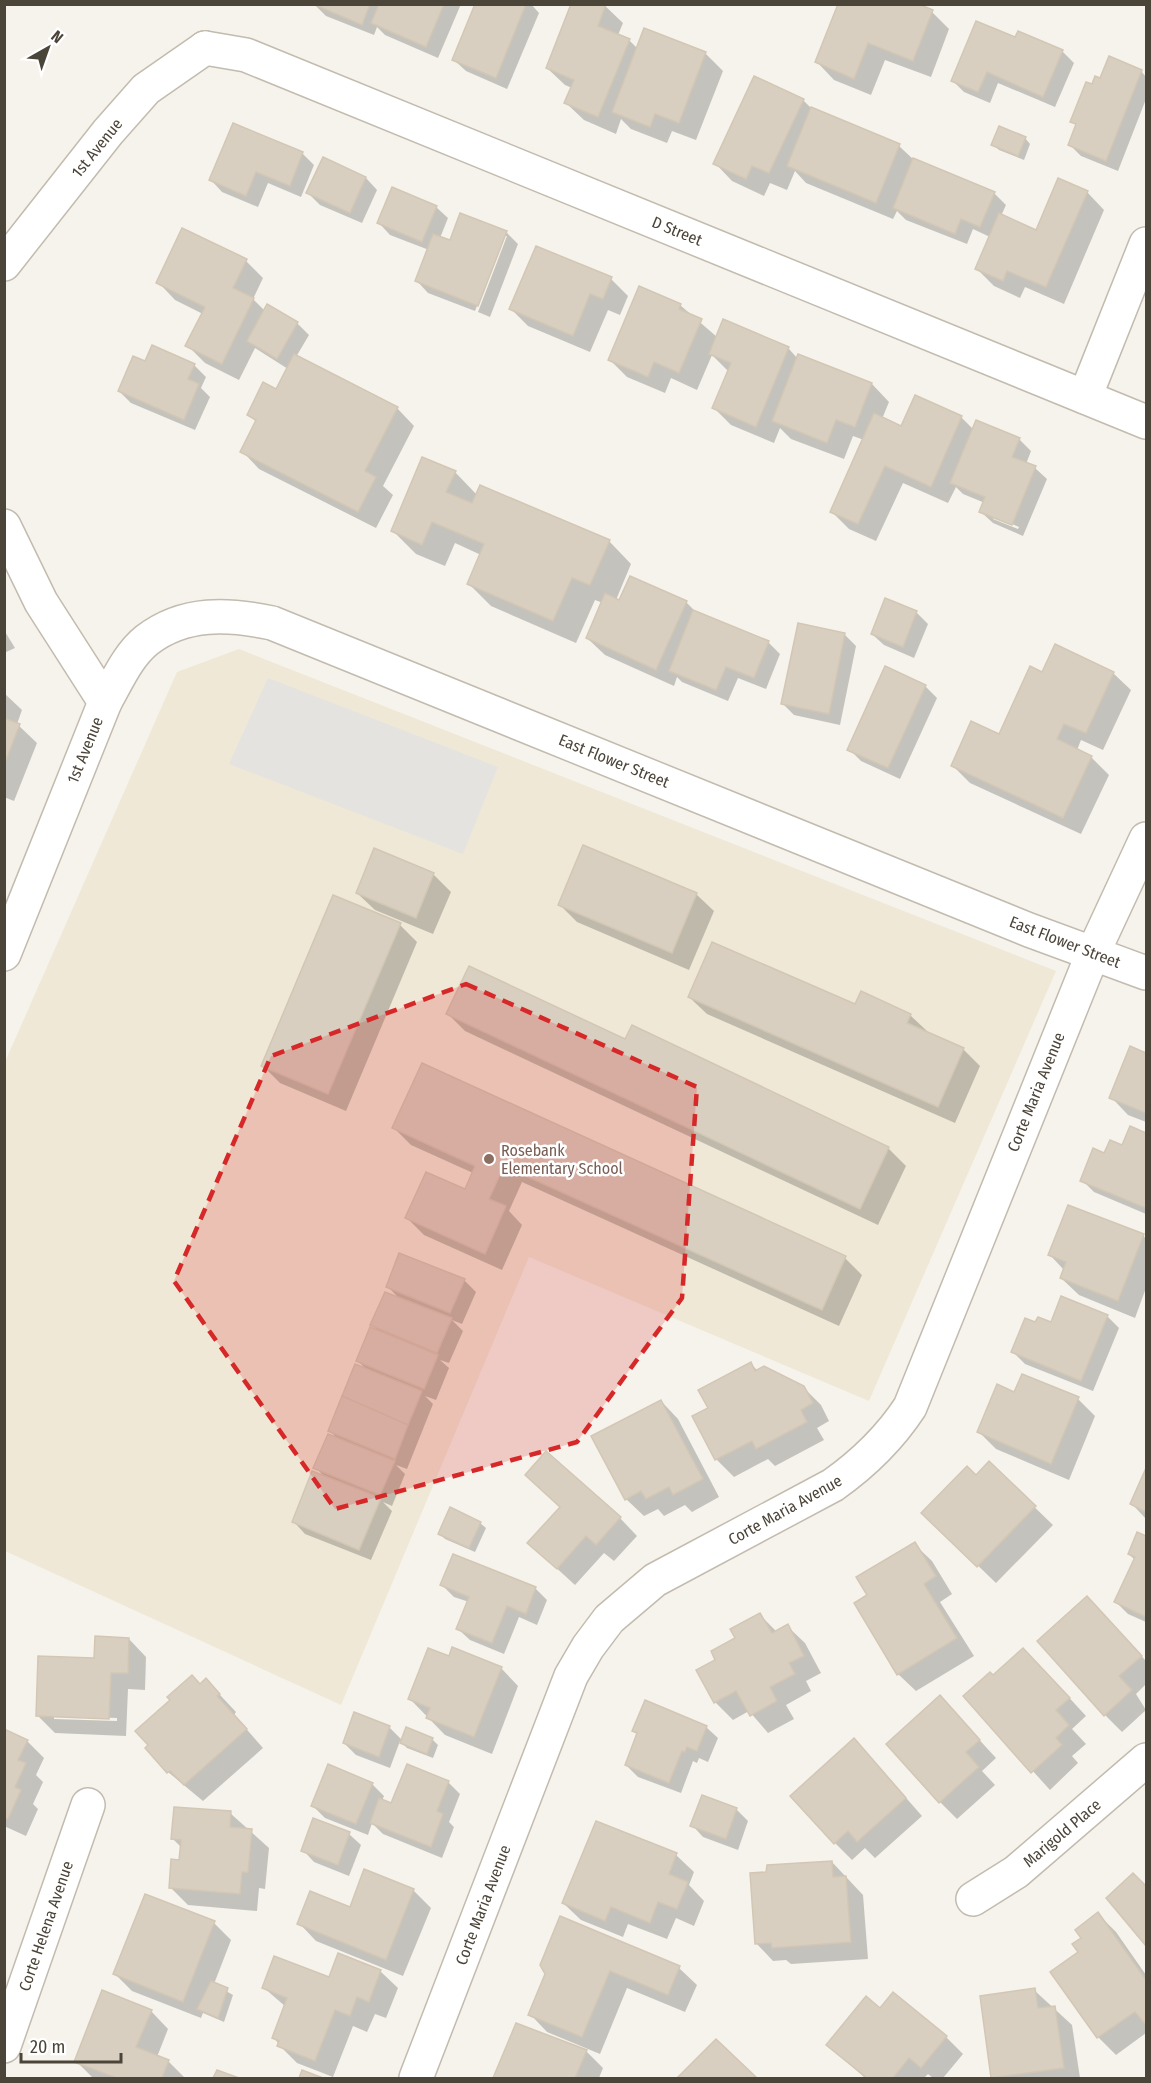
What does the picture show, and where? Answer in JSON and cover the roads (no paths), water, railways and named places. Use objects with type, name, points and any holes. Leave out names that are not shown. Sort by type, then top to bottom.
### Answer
[{"type":"street","name":"1st Avenue","points":[[4,264],[108,132],[146,89],[205,48]]},
{"type":"street","name":"D Street","points":[[205,48],[246,55],[1146,422]]},
{"type":"street","points":[[1085,398],[1146,244]]},
{"type":"street","name":"1st Avenue","points":[[4,526],[41,602],[105,702],[4,954]]},
{"type":"street","name":"East Flower Street","points":[[105,702],[124,668],[147,640],[185,622],[220,615],[272,623],[997,916],[1146,973]]},
{"type":"street","name":"Corte Maria Avenue","points":[[416,2079],[563,1697],[588,1647],[609,1619],[655,1580],[814,1496],[854,1471],[889,1437],[910,1407],[1093,952],[1146,838]]},
{"type":"street","name":"Marigold Place","points":[[973,1899],[1016,1872],[1146,1760]]},
{"type":"street","name":"Corte Helena Avenue","points":[[4,2046],[88,1806]]},
{"type":"place","name":"Rosebank Elementary School","points":[[489,1159]]}]
